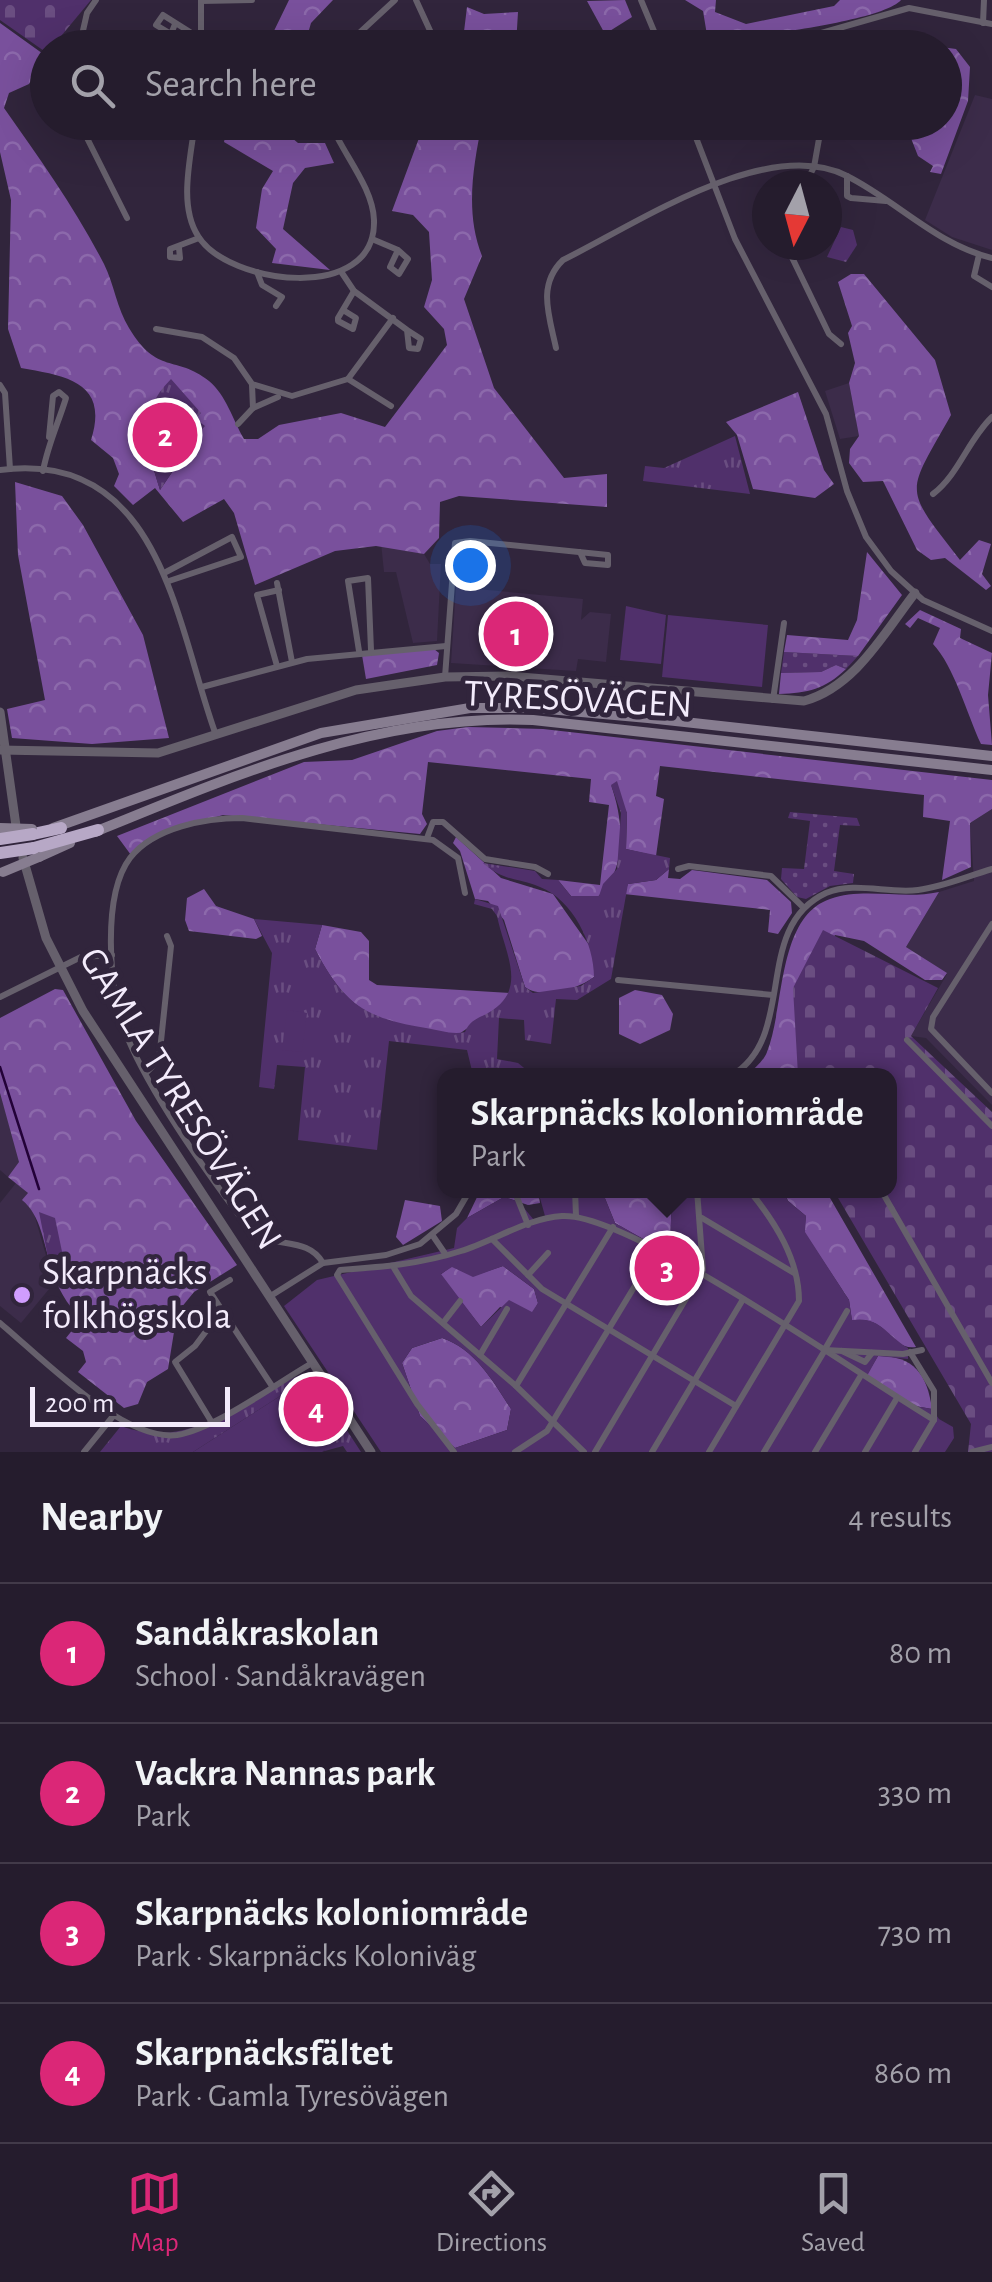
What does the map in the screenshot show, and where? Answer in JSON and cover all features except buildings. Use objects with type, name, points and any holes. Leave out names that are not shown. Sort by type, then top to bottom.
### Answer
[{"type":"highway","name":"TYRESÖVÄGEN","points":[[0,839],[35,842],[61,828]]},
{"type":"highway","name":"TYRESÖVÄGEN","points":[[0,854],[35,842],[98,830]]},
{"type":"main road","name":"TYRESÖVÄGEN","points":[[61,828],[322,733],[380,720],[470,708],[537,708],[648,718],[992,756]]},
{"type":"main road","name":"TYRESÖVÄGEN","points":[[98,830],[337,742],[415,726],[486,718],[864,753],[992,770]]},
{"type":"main road","points":[[0,828],[35,842],[2,873]]},
{"type":"street","points":[[83,30],[87,13],[96,0]]},
{"type":"street","points":[[201,30],[201,0],[252,0]]},
{"type":"street","points":[[362,30],[395,0]]},
{"type":"street","points":[[416,0],[430,30]]},
{"type":"street","points":[[641,0],[654,30]]},
{"type":"street","points":[[982,23],[984,0]]},
{"type":"street","points":[[830,30],[909,4],[992,24]]},
{"type":"street","points":[[176,24],[184,30]]},
{"type":"street","points":[[88,140],[127,218]]},
{"type":"street","points":[[193,140],[188,198],[199,238],[217,256],[256,271],[324,277],[342,273],[358,261],[372,240],[371,205],[339,140]]},
{"type":"street","points":[[697,140],[734,239],[826,414],[861,528],[891,571],[915,593],[951,616],[992,631]]},
{"type":"street","points":[[812,170],[819,140]]},
{"type":"street","points":[[556,348],[547,306],[548,274],[563,260],[713,185],[772,168],[814,166],[847,176],[946,240],[992,258]]},
{"type":"street","points":[[847,176],[847,196],[890,202]]},
{"type":"street","points":[[180,248],[199,238]]},
{"type":"street","points":[[372,240],[398,250]]},
{"type":"street","points":[[979,255],[974,276],[992,287]]},
{"type":"street","points":[[793,260],[829,334],[841,344]]},
{"type":"street","points":[[256,271],[262,285],[282,298],[276,306]]},
{"type":"street","points":[[342,273],[354,291],[407,330]]},
{"type":"street","points":[[343,310],[354,291]]},
{"type":"street","points":[[238,424],[253,408],[281,396],[306,394],[348,379],[393,318]]},
{"type":"street","points":[[156,328],[202,337],[234,358],[252,384],[253,408]]},
{"type":"street","points":[[348,379],[391,406]]},
{"type":"street","points":[[252,384],[281,396]]},
{"type":"street","points":[[0,385],[5,393],[6,464],[0,470]]},
{"type":"street","points":[[43,470],[53,396],[60,392],[66,398],[56,430],[49,438]]},
{"type":"street","points":[[933,494],[945,485],[976,433],[992,417]]},
{"type":"street","points":[[6,464],[80,480],[116,504],[152,546],[167,576],[216,736]]},
{"type":"street","points":[[232,537],[241,557],[167,576],[232,537]]},
{"type":"street","points":[[445,677],[455,543],[580,552]]},
{"type":"street","points":[[359,651],[348,581],[368,578],[371,650]]},
{"type":"street","points":[[277,666],[257,595],[278,587],[292,662]]},
{"type":"street","points":[[2,750],[146,754],[216,736],[356,690],[445,677],[509,676],[804,700],[836,688],[858,667],[915,593]]},
{"type":"street","points":[[773,700],[784,623]]},
{"type":"street","points":[[202,687],[292,662],[359,651],[446,646]]},
{"type":"street","name":"GAMLA TYRESÖVÄGEN","points":[[0,712],[2,750],[28,882],[59,968],[170,1150],[371,1452]]},
{"type":"street","points":[[323,1263],[307,1246],[268,1240],[250,1230],[147,1072],[123,1026],[112,956],[115,904],[125,867],[143,846],[172,831],[216,818],[242,818],[426,838],[453,850],[465,893]]},
{"type":"street","points":[[426,838],[433,822],[443,822],[485,859],[535,867],[548,874]]},
{"type":"street","points":[[678,869],[689,866],[772,876],[804,908]]},
{"type":"street","points":[[738,1068],[761,1044],[784,939],[804,908],[839,890],[915,891],[992,869]]},
{"type":"street","points":[[992,924],[934,1017],[931,1029],[992,1093]]},
{"type":"street","points":[[147,1072],[159,1060],[171,946],[167,936]]},
{"type":"street","points":[[0,997],[81,957],[112,956]]},
{"type":"street","points":[[618,980],[773,995]]},
{"type":"street","points":[[907,1040],[992,1126]]},
{"type":"street","points":[[269,1297],[323,1263],[386,1255],[432,1236],[456,1214],[465,1198]]},
{"type":"street","points":[[517,1198],[528,1226]]},
{"type":"street","points":[[576,1198],[576,1216]]},
{"type":"street","points":[[595,1452],[701,1275],[704,1264],[698,1198]]},
{"type":"street","points":[[709,1452],[798,1302],[795,1274],[782,1239],[754,1198]]},
{"type":"street","points":[[887,1198],[992,1383]]},
{"type":"street","points":[[454,1452],[417,1404],[337,1274],[340,1270],[394,1268],[446,1255],[552,1216],[576,1216],[613,1227],[701,1275],[934,1420]]},
{"type":"street","points":[[700,1218],[795,1274]]},
{"type":"street","points":[[516,1386],[613,1227]]},
{"type":"street","points":[[432,1236],[446,1255]]},
{"type":"street","points":[[492,1239],[528,1276],[566,1305],[736,1406]]},
{"type":"street","points":[[515,1452],[547,1430],[656,1251]]},
{"type":"street","points":[[528,1276],[548,1253]]},
{"type":"street","points":[[394,1268],[412,1296],[516,1386],[584,1452]]},
{"type":"street","points":[[230,1280],[210,1292],[272,1386]]},
{"type":"street","points":[[652,1452],[742,1301]]},
{"type":"street","points":[[442,1323],[460,1302]]},
{"type":"street","points":[[480,1355],[508,1309]]},
{"type":"street","points":[[211,1421],[175,1362],[195,1346],[222,1310]]},
{"type":"street","points":[[768,1451],[847,1311]]},
{"type":"street","points":[[0,1323],[114,1415],[135,1429],[164,1435],[194,1430],[312,1362]]},
{"type":"street","points":[[825,1350],[922,1350]]},
{"type":"street","points":[[910,1352],[934,1391],[934,1420],[915,1452]]},
{"type":"street","points":[[815,1452],[860,1376]]},
{"type":"street","points":[[865,1452],[897,1398]]},
{"type":"street","points":[[84,1452],[114,1415]]},
{"type":"street","points":[[972,1452],[992,1447]]},
{"type":"shaded area","points":[[975,95],[992,99],[992,250],[952,237],[925,220],[957,140],[962,140],[962,128]]},
{"type":"shaded area","points":[[849,383],[859,436],[840,439],[825,391]]},
{"type":"shaded area","points":[[380,533],[424,554],[430,564],[441,564],[437,641],[413,643],[396,572],[384,572]]},
{"type":"shaded area","points":[[456,587],[583,599],[581,620],[590,612],[611,614],[606,662],[578,659],[576,671],[451,663]]},
{"type":"shaded area","points":[[992,809],[992,1105],[926,1038],[911,1036],[947,974],[906,947],[939,892],[974,881],[970,823]]},
{"type":"shaded area","points":[[0,1093],[20,1162],[8,1177],[0,1170]]},
{"type":"shaded area","points":[[16,1183],[28,1193],[54,1283],[21,1323],[0,1306],[0,1203]]},
{"type":"green space","points":[[0,0],[91,0],[66,30],[30,30],[30,41],[0,20]]},
{"type":"green space","points":[[289,0],[333,0],[309,30],[274,30]]},
{"type":"green space","points":[[625,0],[632,17],[611,30],[603,30],[587,1]]},
{"type":"green space","points":[[685,0],[716,0],[715,12],[746,24],[834,6],[840,0],[901,0],[868,15],[796,30],[706,30],[703,11]]},
{"type":"green space","points":[[467,7],[484,14],[518,12],[517,30],[464,30]]},
{"type":"green space","points":[[0,23],[30,45],[30,82],[9,93],[4,108],[93,243],[121,313],[139,343],[158,359],[209,381],[225,400],[244,439],[258,439],[279,425],[341,413],[385,427],[447,345],[444,329],[424,307],[432,280],[429,232],[413,215],[392,211],[418,140],[479,140],[472,207],[482,256],[464,299],[494,388],[564,478],[607,474],[607,507],[459,496],[440,502],[439,538],[424,554],[376,546],[335,551],[255,585],[234,513],[224,499],[183,522],[155,488],[133,505],[114,486],[119,474],[113,458],[91,440],[95,421],[89,394],[69,379],[21,368],[8,329],[11,200],[0,152]],"holes":[[[171,380],[200,413],[184,433],[183,456],[160,490],[146,444]]]},
{"type":"green space","points":[[962,57],[970,67],[968,101],[962,117]]},
{"type":"green space","points":[[912,140],[954,140],[941,174],[930,172],[933,166],[918,156]]},
{"type":"green space","points":[[224,142],[325,143],[334,163],[305,168],[293,183],[283,229],[330,270],[272,263],[276,249],[256,228],[262,189],[273,171]]},
{"type":"green space","points":[[842,227],[853,230],[857,245],[846,262],[838,260],[842,260]]},
{"type":"green space","points":[[851,274],[864,274],[935,360],[951,415],[925,461],[917,490],[928,517],[960,560],[979,540],[991,544],[982,574],[991,586],[986,590],[945,558],[931,560],[917,550],[883,481],[863,482],[849,463],[850,449],[859,436],[849,383],[855,363],[848,333],[852,326],[838,282]]},
{"type":"green space","points":[[171,379],[201,413],[196,419],[205,426],[195,437],[184,433],[183,456],[160,490],[148,445],[148,419],[152,405]]},
{"type":"green space","points":[[798,392],[824,470],[834,484],[815,498],[753,489],[737,435],[726,422]]},
{"type":"green space","points":[[735,436],[750,494],[643,481],[645,466],[664,468]]},
{"type":"green space","points":[[15,482],[62,496],[83,525],[143,635],[169,738],[92,744],[12,738],[7,709],[45,700],[18,555]]},
{"type":"green space","points":[[867,552],[902,595],[858,656],[784,652],[787,635],[848,640],[857,620]]},
{"type":"green space","points":[[626,606],[666,615],[661,664],[620,660]]},
{"type":"green space","points":[[920,610],[961,629],[960,638],[992,653],[988,695],[992,745],[981,744],[954,677],[933,644],[940,628],[918,618],[910,628],[905,624]]},
{"type":"green space","points":[[668,615],[768,625],[762,687],[662,677]]},
{"type":"green space","points":[[434,649],[439,653],[437,665],[366,679],[362,655]]},
{"type":"green space","points":[[784,652],[858,656],[846,669],[836,665],[821,672],[781,673]]},
{"type":"green space","points":[[836,665],[846,669],[823,685],[779,694],[781,673],[821,672]]},
{"type":"green space","points":[[468,727],[543,729],[992,780],[992,809],[970,823],[971,867],[942,880],[950,821],[923,817],[924,795],[660,766],[656,796],[664,799],[656,856],[626,849],[627,813],[611,785],[619,814],[618,861],[606,888],[595,899],[571,896],[558,880],[600,885],[609,805],[589,802],[591,779],[428,762],[422,814],[427,824],[420,834],[223,815],[171,830],[131,855],[117,836],[304,762],[352,760],[437,731]]},
{"type":"green space","points":[[617,781],[627,813],[626,849],[670,858],[669,869],[656,880],[628,884],[611,979],[577,1000],[556,999],[551,1044],[525,1040],[524,1020],[499,1018],[497,1059],[524,1068],[471,1068],[467,1050],[389,1041],[377,1150],[298,1140],[305,1067],[277,1065],[274,1089],[259,1087],[272,953],[254,919],[322,925],[315,949],[347,996],[371,1013],[405,1024],[465,1032],[472,1022],[500,1004],[511,982],[497,916],[492,909],[474,904],[475,899],[498,906],[525,987],[533,993],[581,986],[594,977],[586,937],[572,912],[552,893],[504,876],[483,863],[535,871],[542,879],[558,880],[571,896],[599,896],[603,884],[617,869],[621,813],[611,785]]},
{"type":"green space","points":[[790,812],[857,818],[860,826],[840,825],[834,871],[854,874],[853,883],[830,886],[806,899],[797,897],[781,879],[782,868],[804,869],[810,821],[788,818]]},
{"type":"green space","points":[[456,837],[501,878],[553,894],[594,952],[594,977],[560,991],[541,993],[525,987],[504,920],[488,901],[475,899],[460,851],[453,843]]},
{"type":"green space","points":[[669,869],[668,878],[680,879],[692,870],[767,880],[791,902],[792,913],[778,934],[768,932],[770,910],[624,894],[628,884],[656,880]]},
{"type":"green space","points":[[204,889],[216,906],[254,919],[262,936],[256,939],[189,931],[185,920],[187,898]]},
{"type":"green space","points":[[939,892],[906,947],[947,973],[942,980],[925,980],[864,941],[835,935],[803,982],[809,1068],[754,1068],[767,1052],[773,1033],[792,943],[800,924],[813,909],[843,896]]},
{"type":"green space","points":[[322,925],[361,932],[369,941],[369,980],[377,985],[510,993],[508,1000],[459,1034],[389,1022],[356,1004],[328,972],[315,949]]},
{"type":"green space","points":[[823,930],[938,988],[911,1036],[992,1112],[992,1452],[968,1452],[971,1424],[838,1198],[897,1198],[897,1068],[798,1068],[793,988]]},
{"type":"green space","points":[[55,989],[63,990],[136,1121],[237,1265],[194,1292],[167,1325],[174,1332],[168,1369],[147,1382],[138,1404],[124,1408],[78,1372],[86,1362],[83,1351],[66,1338],[82,1318],[59,1288],[39,1224],[22,1200],[28,1193],[8,1177],[19,1162],[0,1093],[0,1018]]},
{"type":"green space","points":[[635,990],[662,995],[673,1014],[670,1030],[640,1044],[619,1034],[619,998]]},
{"type":"green space","points":[[287,1010],[307,1013],[302,1052],[282,1050]]},
{"type":"green space","points":[[477,1198],[502,1198],[467,1218]]},
{"type":"green space","points":[[502,1198],[519,1202],[534,1220],[545,1216],[540,1198],[605,1198],[615,1223],[666,1252],[670,1250],[672,1198],[786,1198],[806,1216],[805,1232],[849,1300],[852,1320],[876,1323],[908,1348],[908,1359],[878,1356],[867,1376],[915,1406],[932,1409],[939,1419],[953,1427],[954,1438],[945,1452],[381,1452],[284,1306],[317,1280],[454,1248],[457,1228]],"holes":[[[503,1266],[534,1289],[538,1303],[532,1312],[509,1300],[481,1327],[441,1274],[452,1267],[473,1277]],[[442,1338],[474,1358],[511,1409],[507,1430],[455,1448],[420,1416],[402,1363],[412,1348]]]},
{"type":"green space","points":[[507,1198],[539,1198],[540,1203],[528,1205]]},
{"type":"green space","points":[[605,1198],[672,1198],[670,1250],[666,1252],[615,1223]]},
{"type":"green space","points":[[787,1198],[830,1198],[916,1347],[900,1344],[873,1323],[852,1321],[849,1300],[804,1232],[806,1216]]},
{"type":"green space","points":[[405,1200],[440,1206],[442,1221],[403,1245],[396,1237]]},
{"type":"green space","points":[[39,1212],[55,1218],[65,1266],[61,1269],[49,1262]]},
{"type":"green space","points":[[452,1266],[473,1276],[503,1266],[534,1289],[538,1303],[533,1313],[500,1307],[481,1327],[440,1275]]},
{"type":"green space","points":[[442,1338],[474,1358],[490,1377],[511,1409],[507,1430],[455,1448],[420,1416],[402,1363],[412,1348]]},
{"type":"green space","points":[[878,1356],[901,1359],[917,1369],[927,1386],[932,1409],[915,1406],[866,1376]]},
{"type":"green space","points":[[302,1374],[313,1378],[361,1452],[347,1452],[343,1446],[321,1452],[325,1450],[288,1391],[193,1452],[100,1452],[121,1426],[146,1432],[193,1428]]},
{"type":"green space","points":[[288,1391],[326,1449],[322,1452],[193,1452]]},
{"type":"waterway","points":[[0,1067],[39,1189]]},
{"type":"place","name":"Vackra Nannas park","points":[[165,435]]},
{"type":"place","name":"Sandåkraskolan","points":[[516,634]]},
{"type":"place","name":"Skarpnäcks koloniområde","points":[[667,1268]]},
{"type":"place","name":"Skarpnäcks folkhögskola","points":[[22,1295]]},
{"type":"place","name":"Skarpnäcksfältet","points":[[316,1409]]}]
